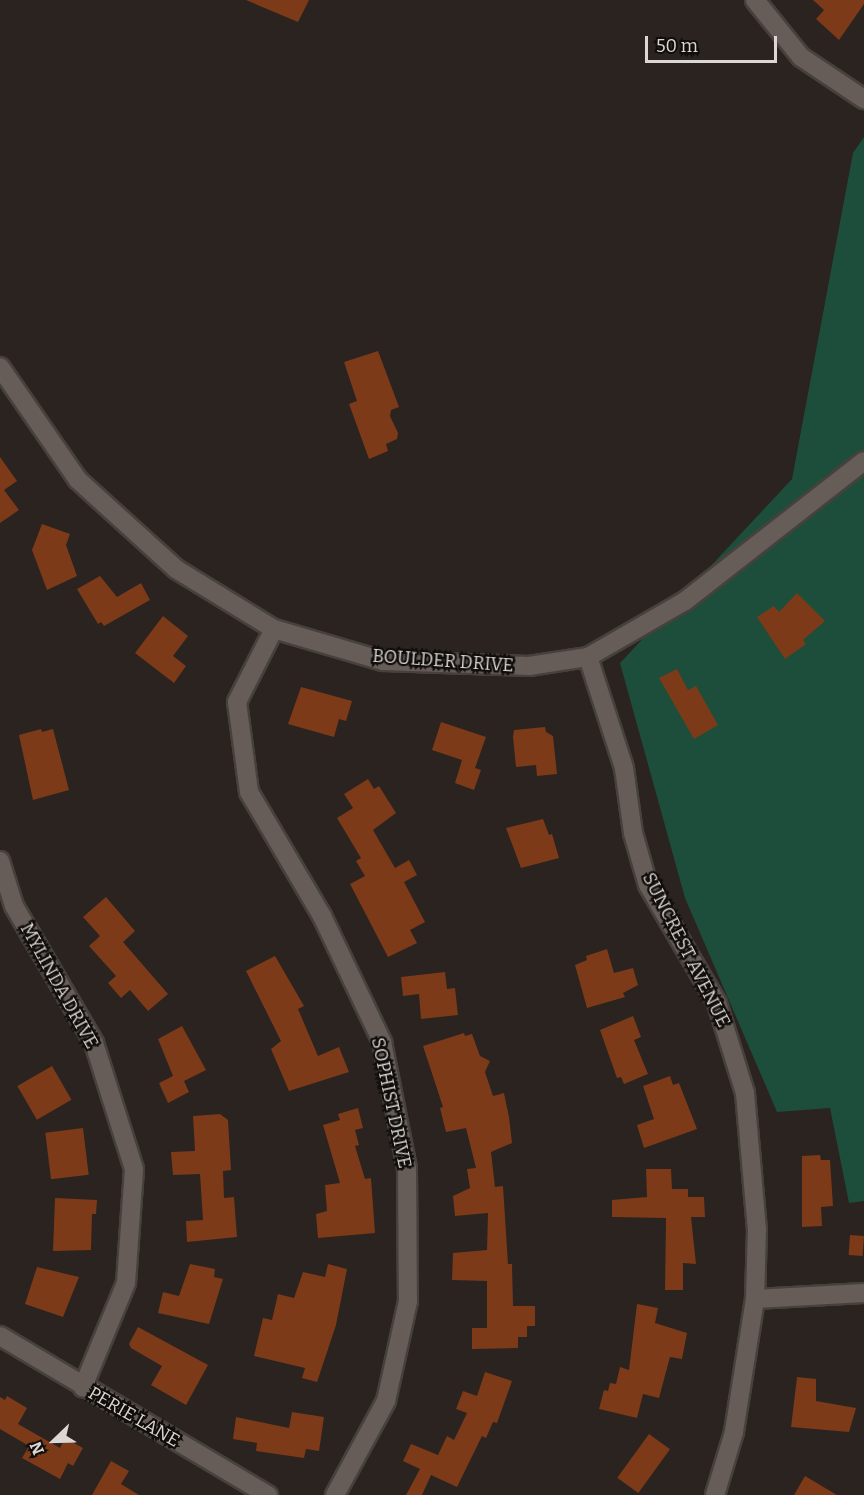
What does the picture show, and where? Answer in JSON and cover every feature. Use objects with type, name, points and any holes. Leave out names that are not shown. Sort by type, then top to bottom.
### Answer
[{"type":"street","points":[[755,0],[801,57],[864,99]]},
{"type":"street","name":"BOULDER DRIVE","points":[[0,367],[85,488],[176,570],[274,629],[383,661],[529,666],[588,657],[685,601],[864,461]]},
{"type":"street","name":"SOPHIST DRIVE","points":[[274,629],[237,702],[249,792],[322,916],[381,1042],[407,1168],[408,1301],[386,1401],[335,1495]]},
{"type":"street","name":"SUNCREST AVENUE","points":[[588,657],[624,768],[633,833],[648,885],[717,1003],[735,1051],[752,1151],[757,1229],[755,1299],[747,1370],[715,1495]]},
{"type":"street","name":"MYLINDA DRIVE","points":[[0,861],[14,906],[94,1043],[134,1169],[126,1283],[83,1387]]},
{"type":"street","points":[[755,1299],[864,1293]]},
{"type":"street","name":"PERIE LANE","points":[[0,1336],[268,1495]]},
{"type":"green space","points":[[864,137],[864,1201],[849,1203],[830,1108],[777,1112],[685,898],[620,663],[792,479],[853,153]]},
{"type":"building","points":[[246,0],[309,0],[298,22]]},
{"type":"building","points":[[813,0],[864,0],[864,4],[839,40],[816,19],[824,10]]},
{"type":"building","points":[[378,351],[399,407],[391,410],[390,416],[398,433],[397,439],[386,444],[388,451],[369,459],[349,404],[357,401],[344,362]]},
{"type":"building","points":[[0,457],[17,481],[4,490],[19,510],[0,523]]},
{"type":"building","points":[[42,524],[70,534],[66,545],[77,576],[47,590],[32,550]]},
{"type":"building","points":[[100,576],[117,597],[141,583],[150,600],[104,626],[101,622],[98,624],[77,589]]},
{"type":"building","points":[[797,593],[825,621],[803,640],[806,644],[785,659],[757,617],[774,606],[779,612]]},
{"type":"building","points":[[163,616],[188,636],[173,656],[186,666],[174,683],[135,653]]},
{"type":"building","points":[[677,669],[688,690],[696,686],[718,725],[694,739],[659,678]]},
{"type":"building","points":[[301,687],[352,701],[346,721],[339,719],[334,737],[288,724]]},
{"type":"building","points":[[441,722],[486,737],[475,768],[481,770],[474,790],[455,783],[462,760],[432,750]]},
{"type":"building","points":[[545,727],[546,732],[553,736],[557,774],[537,776],[536,765],[516,767],[514,730]]},
{"type":"building","points":[[41,729],[42,732],[53,729],[69,790],[33,800],[19,735]]},
{"type":"building","points":[[368,779],[374,789],[379,786],[396,813],[373,830],[395,868],[409,860],[417,875],[404,882],[425,922],[410,930],[417,943],[388,957],[350,884],[365,876],[356,861],[361,858],[337,818],[353,808],[344,794]]},
{"type":"building","points":[[543,819],[549,835],[552,834],[559,858],[521,868],[506,828]]},
{"type":"building","points":[[106,897],[135,931],[123,942],[168,994],[148,1011],[130,990],[121,998],[108,983],[116,976],[89,946],[100,936],[83,917]]},
{"type":"building","points":[[607,949],[614,973],[633,968],[638,985],[623,993],[625,997],[587,1008],[575,965],[587,960],[586,956]]},
{"type":"building","points":[[275,956],[304,1006],[298,1009],[318,1056],[339,1047],[349,1072],[289,1091],[271,1049],[281,1041],[246,971]]},
{"type":"building","points":[[445,972],[447,989],[455,988],[458,1015],[421,1019],[419,994],[403,996],[401,977]]},
{"type":"building","points":[[633,1016],[641,1037],[634,1040],[648,1074],[624,1084],[621,1077],[617,1078],[600,1030]]},
{"type":"building","points":[[182,1026],[206,1070],[184,1081],[189,1092],[168,1103],[159,1083],[173,1076],[158,1039]]},
{"type":"building","points":[[464,1033],[465,1036],[472,1034],[480,1056],[490,1061],[485,1072],[493,1096],[504,1093],[509,1117],[512,1143],[491,1152],[495,1187],[503,1186],[508,1264],[512,1264],[513,1306],[535,1306],[535,1326],[527,1326],[527,1337],[518,1337],[518,1348],[472,1349],[472,1328],[487,1328],[487,1281],[452,1280],[453,1253],[487,1250],[488,1213],[455,1216],[453,1196],[470,1188],[467,1169],[476,1168],[466,1128],[446,1132],[440,1108],[443,1107],[423,1046]]},
{"type":"building","points":[[52,1066],[72,1100],[37,1120],[17,1086]]},
{"type":"building","points":[[670,1076],[673,1085],[679,1083],[697,1129],[644,1148],[637,1125],[654,1119],[643,1086]]},
{"type":"building","points":[[358,1108],[363,1128],[355,1130],[359,1145],[355,1146],[365,1179],[371,1178],[375,1233],[318,1238],[316,1214],[327,1211],[325,1185],[340,1183],[323,1125],[340,1120],[338,1114]]},
{"type":"building","points":[[220,1114],[228,1120],[231,1170],[223,1171],[224,1198],[234,1197],[237,1237],[187,1242],[186,1221],[203,1220],[200,1174],[173,1175],[171,1152],[195,1151],[193,1116]]},
{"type":"building","points":[[83,1128],[89,1175],[51,1179],[45,1133]]},
{"type":"building","points":[[820,1155],[821,1160],[830,1160],[833,1206],[821,1207],[822,1226],[802,1227],[802,1156]]},
{"type":"building","points":[[646,1169],[671,1169],[672,1189],[688,1189],[688,1197],[704,1197],[705,1217],[691,1217],[696,1264],[683,1263],[683,1290],[665,1290],[666,1218],[612,1217],[612,1200],[647,1197]]},
{"type":"building","points":[[55,1198],[97,1200],[96,1214],[92,1214],[91,1250],[53,1251]]},
{"type":"building","points":[[850,1235],[864,1236],[863,1256],[849,1255]]},
{"type":"building","points":[[190,1264],[215,1269],[214,1277],[223,1279],[209,1324],[158,1313],[163,1292],[179,1296]]},
{"type":"building","points":[[328,1264],[347,1269],[336,1325],[317,1382],[302,1378],[305,1368],[254,1356],[263,1318],[272,1320],[278,1294],[294,1298],[303,1272],[325,1277]]},
{"type":"building","points":[[37,1267],[79,1277],[63,1317],[25,1304]]},
{"type":"building","points":[[637,1304],[658,1308],[655,1323],[687,1333],[682,1359],[670,1357],[659,1398],[643,1394],[637,1418],[599,1409],[604,1390],[608,1391],[610,1383],[616,1384],[620,1367],[629,1370]]},
{"type":"building","points":[[138,1327],[208,1365],[186,1405],[151,1385],[162,1366],[131,1348],[129,1344]]},
{"type":"building","points":[[485,1372],[512,1381],[497,1423],[493,1422],[486,1438],[482,1436],[457,1487],[431,1475],[422,1495],[406,1495],[420,1469],[403,1461],[411,1444],[438,1455],[447,1436],[454,1440],[467,1413],[456,1409],[463,1391],[477,1396]]},
{"type":"building","points":[[797,1377],[816,1379],[816,1401],[856,1408],[849,1432],[791,1427]]},
{"type":"building","points":[[7,1396],[27,1408],[18,1424],[60,1448],[65,1438],[83,1448],[73,1466],[68,1463],[60,1479],[22,1458],[29,1446],[0,1429],[0,1397],[5,1400]]},
{"type":"building","points":[[292,1412],[324,1417],[319,1451],[306,1449],[304,1458],[256,1451],[257,1443],[233,1439],[236,1417],[289,1428]]},
{"type":"building","points":[[649,1434],[670,1449],[638,1493],[617,1478]]},
{"type":"building","points":[[111,1461],[129,1471],[121,1484],[139,1495],[92,1495]]},
{"type":"building","points":[[805,1476],[837,1495],[794,1495]]}]
